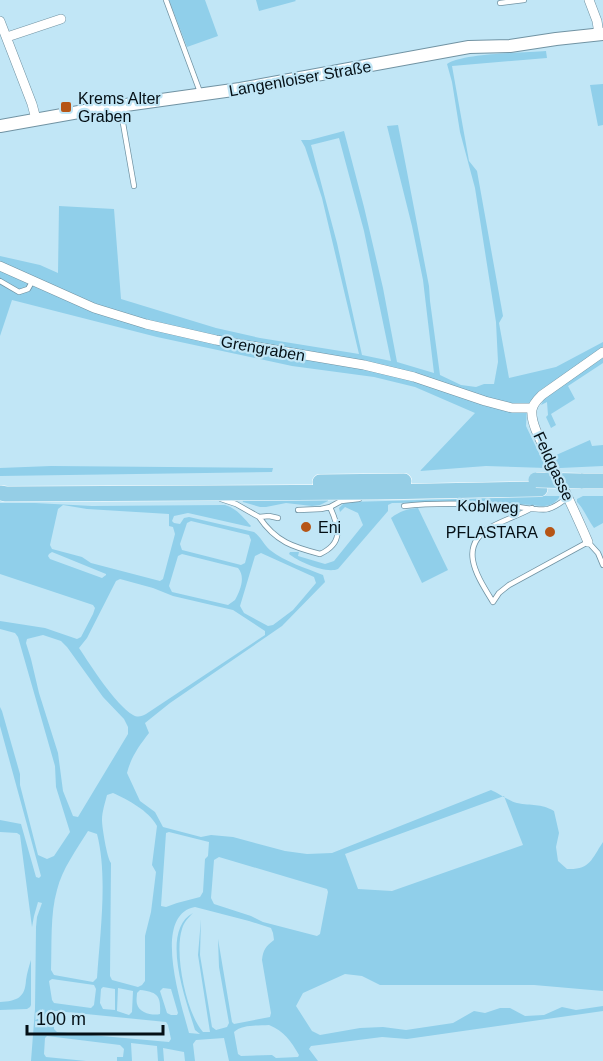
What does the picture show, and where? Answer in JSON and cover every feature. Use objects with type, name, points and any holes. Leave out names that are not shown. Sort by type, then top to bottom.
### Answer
[{"type":"main road","points":[[0,486],[582,485],[603,481]]},
{"type":"main road","points":[[0,493],[378,492],[538,485]]},
{"type":"main road","points":[[582,485],[603,490]]},
{"type":"street","points":[[589,0],[601,34]]},
{"type":"street","points":[[7,37],[61,20]]},
{"type":"street","points":[[0,21],[36,119]]},
{"type":"street","name":"Langenloiser Straße","points":[[0,126],[240,89],[470,48],[510,46],[601,34]]},
{"type":"street","name":"Grengraben","points":[[0,266],[94,308],[146,324],[216,340],[364,365],[414,377],[512,408],[532,408]]},
{"type":"street","name":"Feldgasse","points":[[588,542],[538,435],[532,418],[532,408],[542,394],[603,352]]},
{"type":"lane","points":[[166,0],[201,95]]},
{"type":"lane","points":[[500,3],[524,0]]},
{"type":"lane","points":[[120,106],[134,186]]},
{"type":"lane","points":[[0,281],[19,292],[28,289],[33,280]]},
{"type":"lane","points":[[297,510],[330,507],[341,501],[361,499],[378,492]]},
{"type":"lane","points":[[195,493],[230,501],[260,518],[267,528],[281,540],[320,554],[331,549],[336,540],[338,529],[330,507]]},
{"type":"lane","name":"Koblweg","points":[[404,507],[476,504],[542,510],[550,509],[568,497]]},
{"type":"lane","points":[[532,508],[493,526],[475,541],[471,554],[474,567],[493,602],[509,585],[588,542],[598,554],[603,565]]},
{"type":"lane","points":[[260,518],[269,516],[278,518]]},
{"type":"lane","points":[[288,544],[292,537]]},
{"type":"shaded area","points":[[169,0],[205,0],[218,36],[187,47]]},
{"type":"shaded area","points":[[256,0],[295,0],[296,1],[259,11]]},
{"type":"shaded area","points":[[546,51],[547,58],[452,66],[469,161],[477,171],[503,316],[499,323],[509,378],[556,367],[603,342],[603,348],[539,391],[527,407],[526,426],[546,468],[486,466],[420,471],[475,413],[415,387],[374,377],[292,366],[157,337],[12,300],[0,336],[0,256],[40,265],[58,273],[59,206],[114,209],[121,299],[216,328],[260,338],[359,354],[322,198],[301,140],[310,140],[344,131],[383,288],[397,362],[434,373],[423,280],[387,126],[398,125],[429,286],[440,375],[461,385],[476,387],[494,384],[498,362],[496,322],[475,188],[460,132],[447,64],[455,60],[480,56]],"holes":[[[339,138],[364,231],[391,361],[362,355],[337,243],[311,145]]]},
{"type":"shaded area","points":[[603,84],[603,125],[598,126],[590,85]]},
{"type":"shaded area","points":[[603,358],[603,363],[568,386],[575,399],[551,414],[556,425],[551,428],[546,417],[548,415],[547,402],[541,405],[545,397]]},
{"type":"shaded area","points":[[590,440],[592,446],[603,445],[603,466],[560,468],[554,456]]},
{"type":"shaded area","points":[[51,466],[273,468],[272,472],[0,476],[0,468]]},
{"type":"shaded area","points":[[543,494],[543,496],[560,496],[555,502],[544,506],[476,502],[392,503],[388,505],[388,511],[338,569],[320,569],[289,554],[299,552],[298,556],[325,564],[334,561],[363,525],[358,513],[345,507],[340,512],[339,508],[349,502],[496,498]]},
{"type":"shaded area","points":[[583,496],[603,496],[603,523],[594,528],[577,502],[577,499]]},
{"type":"shaded area","points":[[242,499],[328,501],[312,506],[286,503],[260,507],[243,502]]},
{"type":"shaded area","points":[[0,503],[35,503],[92,506],[225,505],[236,511],[250,527],[188,513],[174,516],[172,521],[180,524],[184,518],[189,517],[254,532],[276,554],[323,575],[325,582],[282,626],[170,703],[145,723],[149,733],[136,752],[127,773],[140,801],[155,812],[163,827],[201,837],[211,835],[233,837],[285,851],[307,854],[332,853],[491,790],[503,796],[345,854],[358,889],[392,891],[523,845],[505,797],[517,803],[549,808],[554,811],[559,833],[556,847],[558,861],[567,869],[581,868],[589,863],[603,842],[603,991],[534,985],[380,985],[362,976],[345,974],[303,993],[296,1006],[312,1031],[320,1035],[360,1028],[383,1027],[406,1030],[453,1023],[474,1011],[485,1013],[500,1008],[510,1008],[525,1016],[544,1015],[562,1007],[576,1010],[603,1006],[603,1011],[407,1039],[382,1037],[311,1046],[309,1049],[318,1061],[229,1061],[224,1038],[196,1040],[193,1044],[195,1061],[185,1061],[184,1052],[163,1048],[164,1061],[158,1061],[157,1046],[131,1043],[132,1061],[117,1061],[117,1057],[123,1057],[124,1049],[120,1045],[47,1036],[44,1054],[46,1057],[86,1061],[31,1061],[35,1009],[36,927],[42,903],[38,902],[32,927],[20,835],[0,832],[0,820],[21,824],[36,877],[41,876],[0,726],[0,707],[20,774],[20,785],[38,855],[47,859],[54,856],[70,832],[56,787],[55,766],[18,637],[15,633],[0,629],[0,621],[45,628],[77,639],[81,637],[95,608],[93,605],[0,574]],"holes":[[[63,505],[87,509],[169,514],[169,526],[173,527],[175,534],[163,579],[160,581],[91,563],[82,557],[52,549],[50,545],[58,509]],[[191,521],[249,535],[251,540],[245,563],[241,565],[182,550],[180,544],[187,523]],[[52,552],[106,575],[102,578],[50,559],[48,556]],[[261,553],[314,577],[316,583],[293,610],[273,625],[268,626],[244,613],[240,606],[255,556]],[[182,554],[238,568],[242,576],[237,596],[228,605],[172,592],[169,586],[178,556]],[[120,579],[173,596],[233,610],[265,631],[265,635],[140,716],[133,715],[126,710],[104,684],[79,648],[87,638],[116,581]],[[43,635],[61,641],[128,727],[128,734],[78,817],[73,816],[63,791],[58,753],[27,639]],[[113,793],[143,810],[157,826],[152,865],[156,872],[151,912],[145,936],[145,981],[138,987],[112,980],[110,976],[111,863],[106,849],[102,814],[107,795]],[[88,831],[97,834],[103,886],[97,978],[93,982],[54,975],[51,970],[52,919],[55,899],[59,882],[70,859]],[[166,833],[209,842],[208,856],[205,859],[203,892],[200,897],[166,907],[161,906]],[[219,857],[327,889],[328,892],[320,934],[317,936],[263,922],[214,904],[211,898],[214,860]],[[195,907],[271,928],[274,940],[265,948],[262,960],[270,1017],[234,1024],[232,1022],[218,939],[219,967],[229,1023],[227,1027],[216,1030],[212,1027],[200,955],[201,919],[198,955],[210,1032],[203,1032],[191,1011],[181,967],[182,929],[193,913],[183,922],[178,935],[177,951],[182,986],[195,1030],[200,1034],[189,1033],[176,983],[172,943],[175,926],[182,914]],[[52,979],[94,985],[96,989],[94,1005],[91,1008],[54,1003],[49,981]],[[103,987],[115,989],[115,1010],[103,1009],[100,1003],[101,989]],[[118,988],[133,991],[132,1012],[129,1015],[117,1011]],[[163,988],[171,989],[177,1015],[167,1013],[160,991]],[[140,990],[151,992],[159,999],[160,1014],[143,1012],[137,1004],[137,993]],[[56,1011],[166,1022],[171,1039],[169,1042],[57,1032],[54,1029],[53,1013]],[[269,1025],[279,1030],[293,1045],[298,1057],[241,1056],[238,1054],[234,1032],[251,1026]]]},
{"type":"shaded area","points":[[418,508],[448,570],[422,583],[391,518],[404,511]]},
{"type":"shaded area","points":[[31,960],[30,1007],[0,1010],[0,1002],[11,1001],[22,995]]},
{"type":"place","name":"Krems Alter Graben","points":[[66,107]]},
{"type":"place","name":"Eni","points":[[306,527]]},
{"type":"place","name":"PFLASTARA","points":[[550,532]]}]
